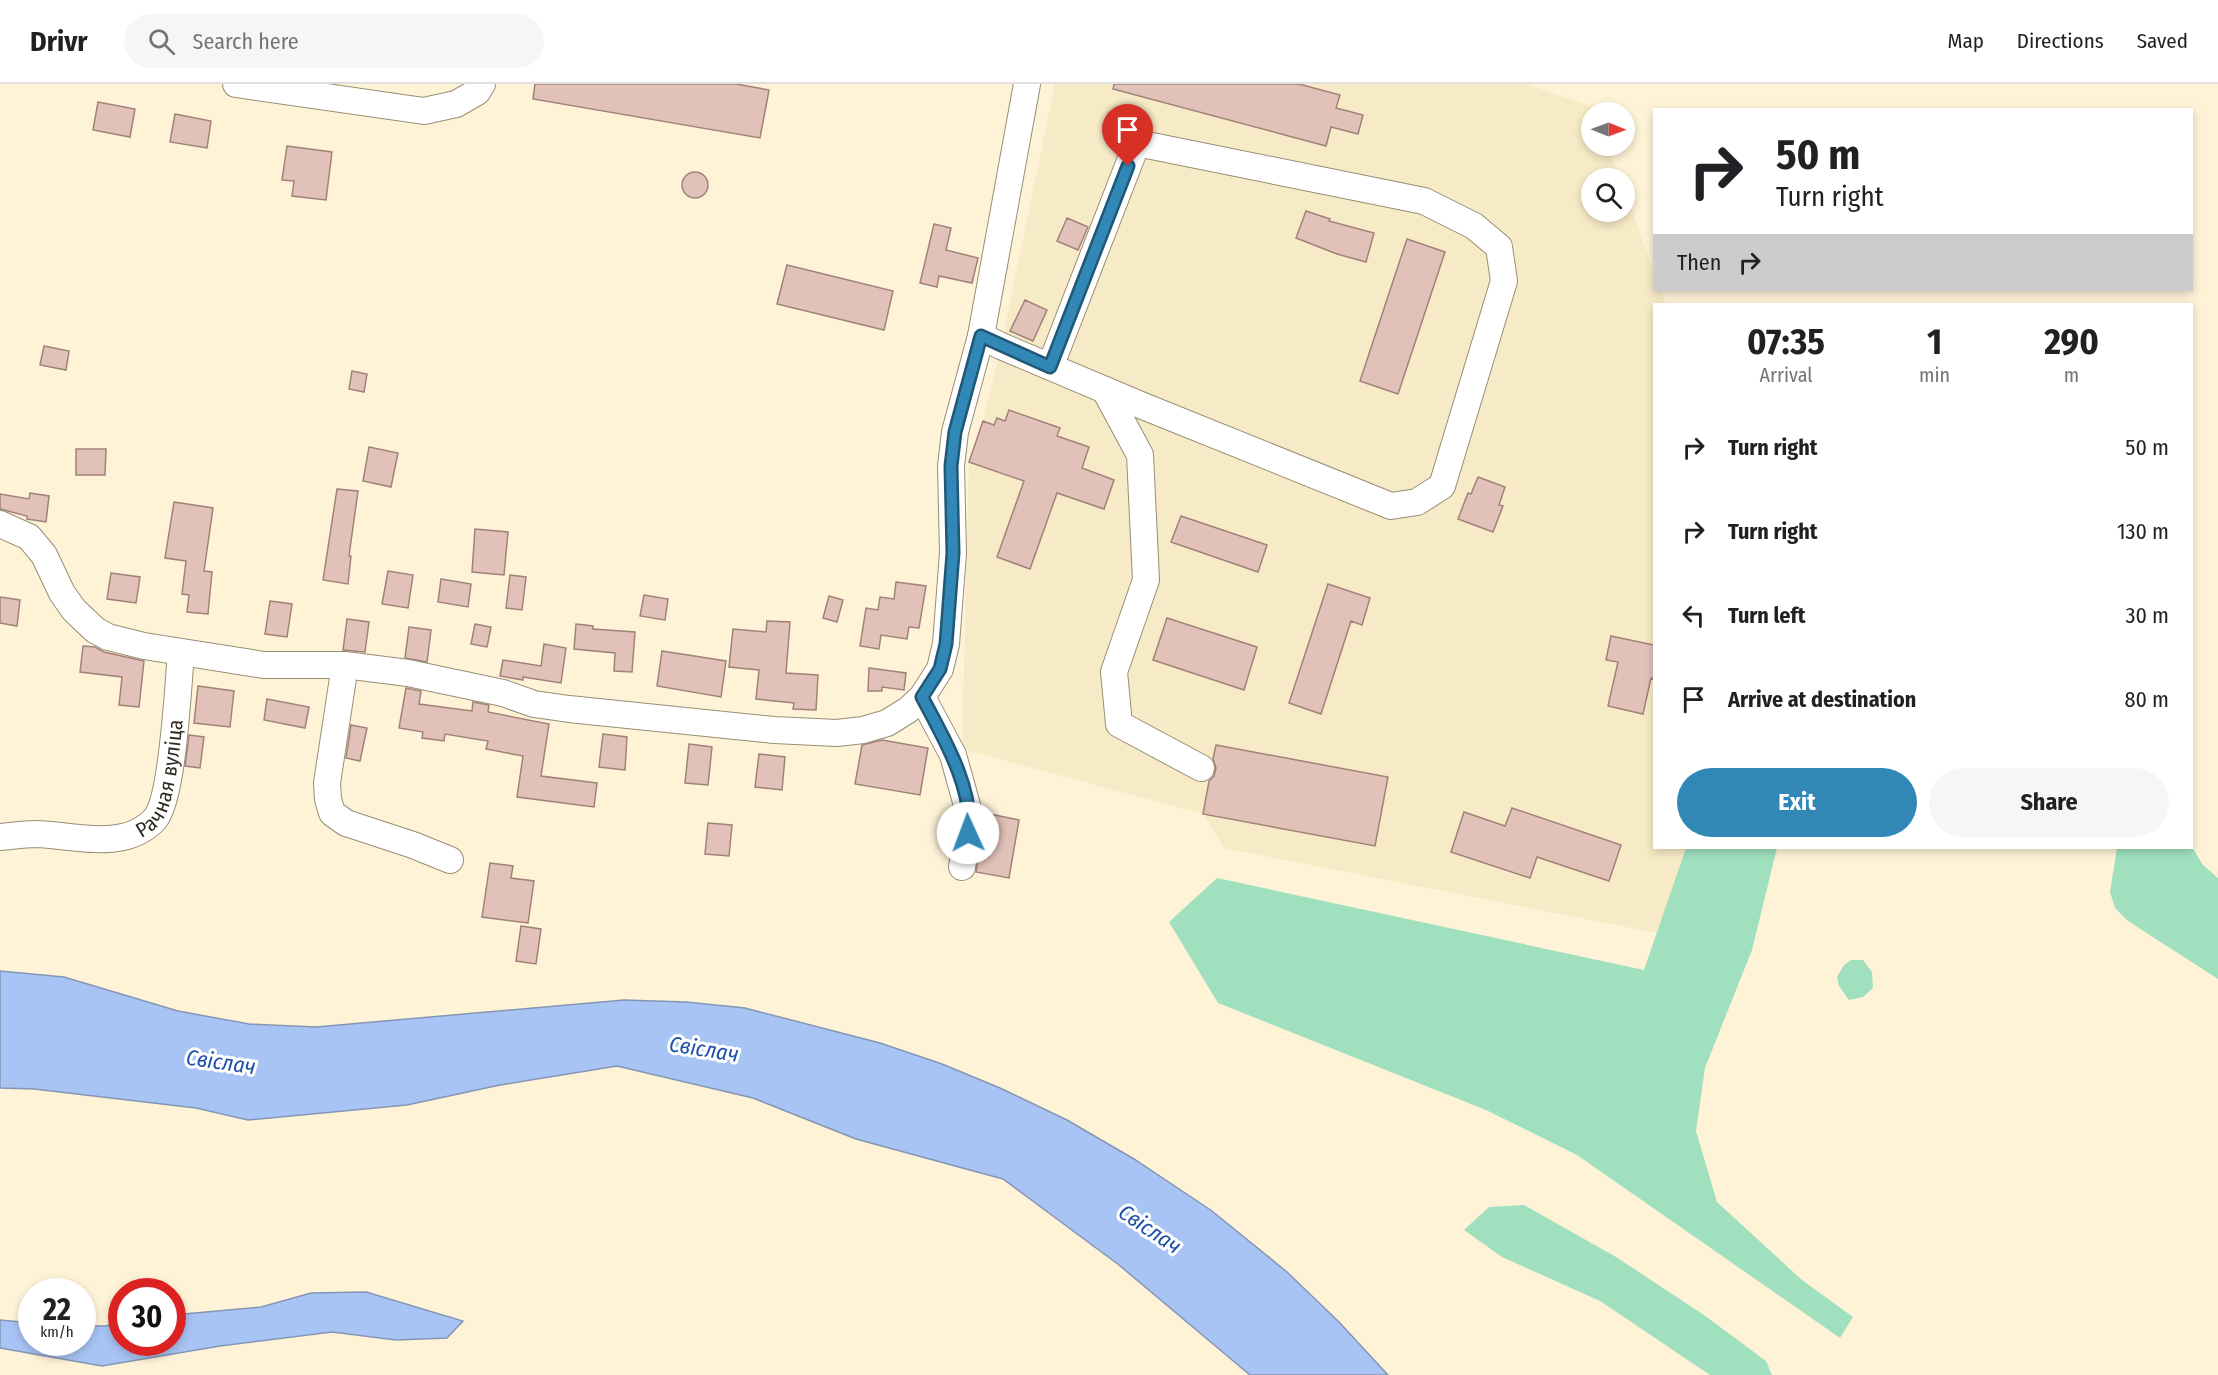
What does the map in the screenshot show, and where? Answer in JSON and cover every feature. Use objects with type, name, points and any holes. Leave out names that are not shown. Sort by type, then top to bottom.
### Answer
[{"type":"street","points":[[237,84],[424,111],[456,105],[477,92],[482,84]]},
{"type":"street","points":[[0,524],[29,537],[44,555],[62,593],[74,610],[95,630],[117,639],[181,653],[264,664],[345,665],[408,673],[503,693],[534,704],[784,730],[837,733],[863,730],[888,723],[908,710],[922,697],[940,669],[946,644],[953,553],[951,466],[955,432],[981,336],[1027,84]]},
{"type":"street","points":[[981,336],[1050,367],[1105,390],[1391,506],[1417,502],[1442,486],[1503,281],[1499,247],[1474,226],[1424,201],[1137,144],[1050,367]]},
{"type":"street","points":[[1105,390],[1140,455],[1146,580],[1114,672],[1119,724],[1201,768]]},
{"type":"street","name":"Рачная вуліца","points":[[0,837],[34,834],[92,838],[123,837],[140,831],[155,819],[164,802],[168,779],[181,653]]},
{"type":"street","points":[[345,665],[327,783],[332,813],[346,823],[450,860]]},
{"type":"street","points":[[922,697],[952,755],[970,816],[962,867]]},
{"type":"shaded area","points":[[1055,84],[1526,84],[1581,103],[1581,156],[1612,156],[1616,168],[1581,168],[1581,222],[1635,222],[1635,219],[1653,270],[1653,291],[1660,291],[1666,303],[1653,303],[1653,849],[1686,849],[1657,933],[1224,848],[1203,814],[962,749],[969,462],[983,421],[1001,346]]},
{"type":"green space","points":[[1686,849],[1777,849],[1752,950],[1705,1068],[1696,1131],[1717,1202],[1802,1280],[1853,1317],[1840,1338],[1577,1155],[1486,1110],[1218,1003],[1169,922],[1217,878],[1644,970]]},
{"type":"green space","points":[[2117,849],[2193,849],[2203,865],[2218,878],[2218,979],[2128,921],[2115,908],[2110,892]]},
{"type":"green space","points":[[1851,960],[1863,960],[1872,972],[1873,988],[1863,997],[1849,1000],[1839,986],[1837,977],[1844,965]]},
{"type":"green space","points":[[1524,1205],[1616,1257],[1704,1315],[1766,1361],[1772,1375],[1710,1375],[1600,1301],[1502,1257],[1464,1230],[1489,1207]]},
{"type":"water","name":"Свіслач","points":[[0,971],[64,977],[178,1011],[249,1024],[316,1027],[624,1000],[686,1002],[745,1008],[880,1043],[942,1064],[1000,1088],[1067,1120],[1134,1159],[1212,1211],[1287,1272],[1339,1322],[1388,1375],[1250,1375],[1119,1265],[1003,1179],[856,1139],[753,1098],[617,1066],[500,1085],[407,1105],[248,1120],[196,1108],[34,1089],[0,1088]]},
{"type":"water","points":[[366,1292],[463,1321],[447,1338],[396,1340],[332,1332],[186,1352],[186,1314],[261,1307],[311,1293]]},
{"type":"water","points":[[0,1320],[18,1322],[18,1351],[0,1348]]},
{"type":"water","points":[[108,1325],[108,1356],[161,1356],[102,1366],[45,1356],[96,1356],[96,1326]]},
{"type":"building","points":[[535,84],[736,84],[769,90],[760,138],[533,99]]},
{"type":"building","points":[[1114,84],[1299,84],[1340,95],[1336,108],[1363,115],[1358,134],[1331,127],[1326,146],[1113,89]]},
{"type":"building","points":[[98,102],[135,109],[130,137],[93,130]]},
{"type":"building","points":[[175,114],[211,121],[207,148],[170,142]]},
{"type":"building","points":[[287,146],[332,152],[326,200],[292,196],[294,181],[282,180]]},
{"type":"building","points":[[695,172],[704,176],[708,185],[704,194],[695,198],[686,194],[682,185],[686,176]]},
{"type":"building","points":[[1306,211],[1330,219],[1329,221],[1374,233],[1366,262],[1337,254],[1296,238]]},
{"type":"building","points":[[1067,218],[1088,227],[1078,250],[1057,241]]},
{"type":"building","points":[[934,224],[951,228],[946,250],[978,258],[972,283],[939,276],[937,287],[920,283]]},
{"type":"building","points":[[1407,239],[1445,252],[1398,394],[1360,381]]},
{"type":"building","points":[[787,265],[893,291],[884,330],[777,304]]},
{"type":"building","points":[[1025,300],[1047,310],[1033,341],[1010,331]]},
{"type":"building","points":[[44,346],[69,351],[66,370],[40,365]]},
{"type":"building","points":[[352,371],[367,374],[364,392],[349,389]]},
{"type":"building","points":[[1009,410],[1060,428],[1057,436],[1089,447],[1082,468],[1114,480],[1104,509],[1057,493],[1030,569],[997,557],[1024,481],[969,462],[983,421],[994,425],[997,418],[1005,421]]},
{"type":"building","points":[[369,447],[398,453],[391,487],[363,481]]},
{"type":"building","points":[[76,449],[106,449],[105,475],[76,475]]},
{"type":"building","points":[[1478,477],[1505,487],[1499,505],[1503,506],[1493,532],[1458,519],[1468,493],[1471,494]]},
{"type":"building","points":[[337,489],[358,491],[349,556],[351,556],[348,584],[323,580]]},
{"type":"building","points":[[30,493],[49,496],[46,522],[27,519],[27,516],[0,509],[0,494],[29,499]]},
{"type":"building","points":[[174,502],[213,508],[204,571],[212,572],[208,614],[187,612],[189,595],[182,594],[186,561],[165,558]]},
{"type":"building","points":[[1181,516],[1267,545],[1258,572],[1171,542]]},
{"type":"building","points":[[475,529],[508,532],[504,575],[472,572]]},
{"type":"building","points":[[388,571],[413,575],[408,608],[382,604]]},
{"type":"building","points":[[111,573],[140,577],[136,603],[107,599]]},
{"type":"building","points":[[510,575],[526,577],[522,610],[506,608]]},
{"type":"building","points":[[441,579],[471,584],[468,607],[438,602]]},
{"type":"building","points":[[896,582],[926,586],[919,628],[909,627],[907,639],[881,635],[879,649],[860,646],[866,608],[878,610],[880,597],[894,599]]},
{"type":"building","points":[[1328,584],[1370,598],[1362,625],[1351,621],[1321,714],[1289,703]]},
{"type":"building","points":[[644,595],[668,599],[665,620],[640,616]]},
{"type":"building","points":[[829,596],[843,600],[837,622],[823,618]]},
{"type":"building","points":[[0,597],[20,600],[17,626],[0,623]]},
{"type":"building","points":[[270,601],[292,604],[287,637],[265,634]]},
{"type":"building","points":[[1167,618],[1257,647],[1244,690],[1153,660]]},
{"type":"building","points":[[347,619],[369,622],[365,652],[343,650]]},
{"type":"building","points":[[767,621],[790,622],[786,673],[818,675],[816,710],[793,709],[794,703],[756,699],[759,670],[729,667],[733,629],[766,632]]},
{"type":"building","points":[[475,624],[491,627],[487,647],[471,644]]},
{"type":"building","points":[[576,624],[593,626],[593,629],[635,632],[632,672],[614,671],[615,653],[574,649]]},
{"type":"building","points":[[409,627],[431,630],[427,662],[405,658]]},
{"type":"building","points":[[1611,636],[1653,645],[1653,679],[1651,678],[1643,714],[1608,706],[1618,662],[1606,660]]},
{"type":"building","points":[[544,644],[566,648],[561,683],[500,676],[503,660],[541,666]]},
{"type":"building","points":[[83,646],[95,647],[104,652],[144,661],[139,707],[119,705],[122,677],[80,672]]},
{"type":"building","points":[[662,651],[726,661],[721,697],[657,686]]},
{"type":"building","points":[[869,668],[906,673],[904,690],[882,687],[882,691],[868,691]]},
{"type":"building","points":[[198,686],[234,691],[230,727],[194,723]]},
{"type":"building","points":[[406,688],[421,691],[419,704],[472,711],[473,702],[489,705],[488,712],[549,724],[541,776],[597,783],[594,807],[517,797],[523,756],[486,749],[488,741],[445,734],[444,741],[422,738],[423,732],[399,728]]},
{"type":"building","points":[[267,699],[309,707],[305,728],[264,720]]},
{"type":"building","points":[[351,725],[367,728],[360,761],[346,758]]},
{"type":"building","points":[[603,734],[627,737],[625,770],[599,767]]},
{"type":"building","points":[[189,735],[204,737],[200,768],[185,766]]},
{"type":"building","points":[[882,740],[928,748],[920,795],[855,784],[862,745]]},
{"type":"building","points":[[689,744],[712,747],[708,785],[685,783]]},
{"type":"building","points":[[1216,745],[1388,777],[1375,846],[1203,814],[1209,781],[1214,776],[1216,768],[1213,759]]},
{"type":"building","points":[[759,754],[785,757],[782,790],[755,787]]},
{"type":"building","points":[[1512,808],[1621,845],[1609,881],[1537,857],[1530,878],[1451,852],[1464,812],[1505,826]]},
{"type":"building","points":[[985,813],[1019,820],[1009,878],[976,872]]},
{"type":"building","points":[[708,823],[732,825],[729,856],[705,854]]},
{"type":"building","points":[[490,863],[513,866],[511,878],[534,881],[528,923],[482,917]]},
{"type":"building","points":[[521,926],[541,929],[536,964],[516,961]]},
{"type":"route","points":[[968,833],[970,816],[952,755],[922,697],[940,669],[946,644],[953,553],[951,466],[961,406],[981,336],[1050,367],[1128,166]]}]
